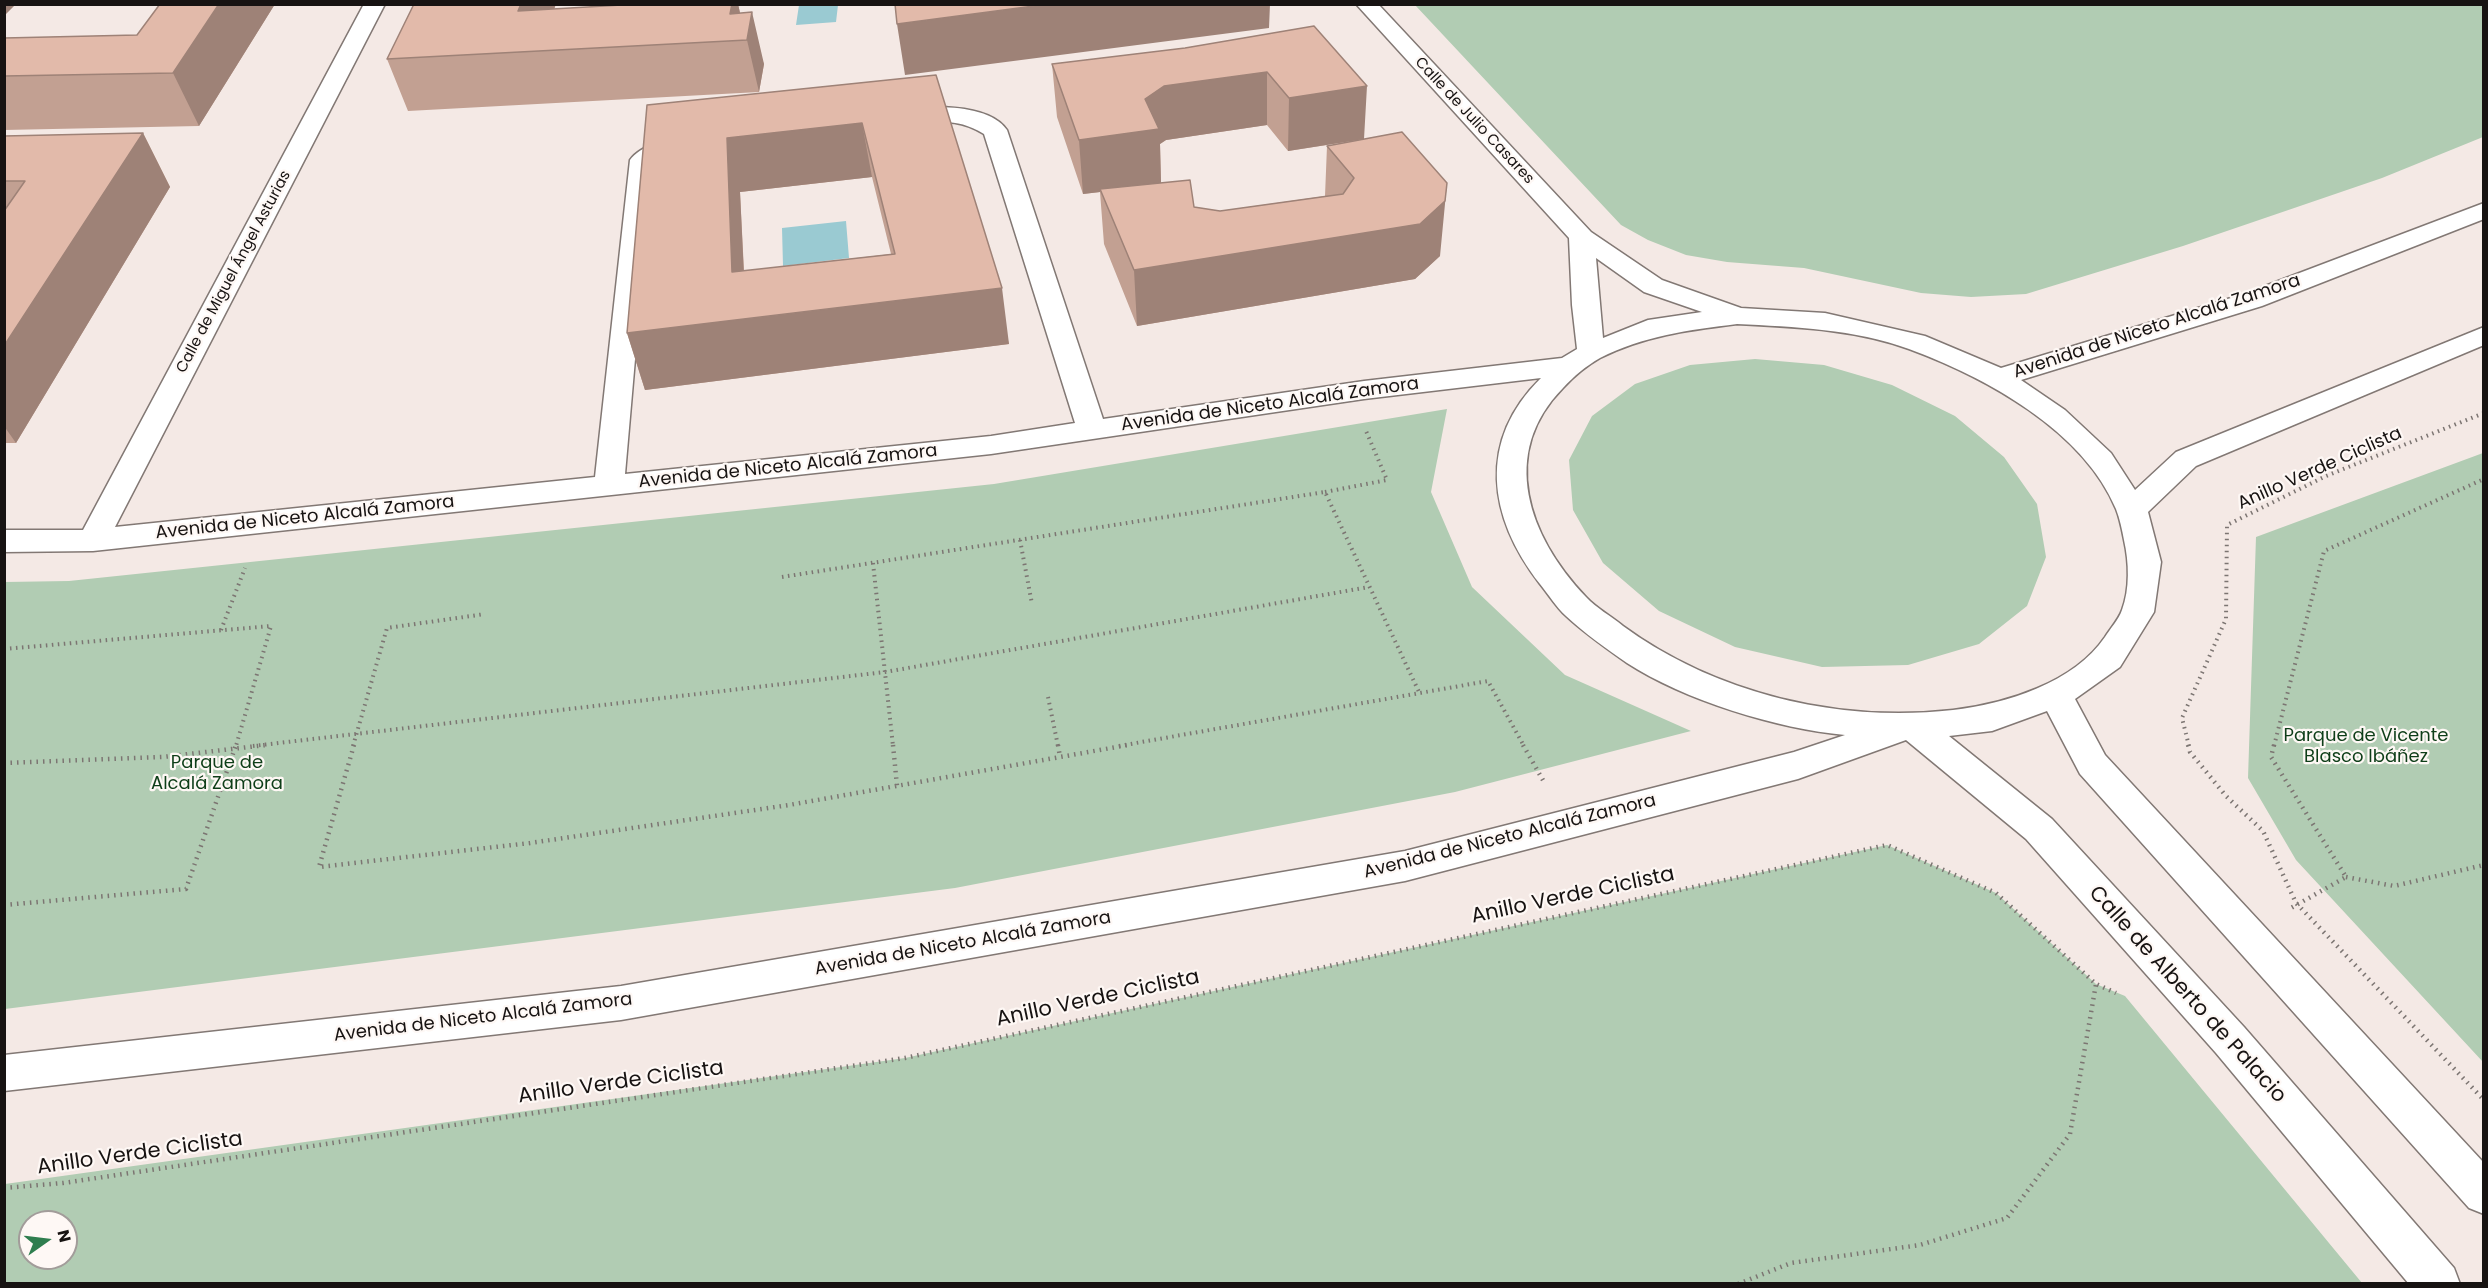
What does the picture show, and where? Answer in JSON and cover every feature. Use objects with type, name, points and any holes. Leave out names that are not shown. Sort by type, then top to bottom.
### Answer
[{"type":"street","name":"Calle de Miguel Ángel Asturias","points":[[93,540],[375,4]]},
{"type":"street","name":"Calle de Julio Casares","points":[[1366,4],[1582,237],[1653,286],[1737,316]]},
{"type":"street","points":[[875,121],[934,114],[965,115],[995,130],[1092,430]]},
{"type":"street","points":[[609,486],[642,160],[663,150],[710,140]]},
{"type":"street","name":"Avenida de Niceto Alcalá Zamora","points":[[1999,378],[2253,300],[2484,210]]},
{"type":"street","points":[[1580,359],[1585,305],[1582,237]]},
{"type":"street","points":[[1737,316],[1825,321],[1915,342],[1999,378],[2055,416],[2101,460],[2132,510],[2145,562],[2138,612],[2108,658],[2056,695],[1992,718],[1909,727],[1812,720],[1720,694],[1640,655],[1576,607],[1533,553],[1512,498],[1513,447],[1532,403],[1580,359],[1658,326],[1737,316]]},
{"type":"street","points":[[2132,510],[2186,459],[2484,336]]},
{"type":"street","name":"Avenida de Niceto Alcalá Zamora","points":[[4,541],[93,540],[991,445],[1580,359]]},
{"type":"street","points":[[2056,695],[2092,764],[2484,1194]]},
{"type":"street","name":"Avenida de Niceto Alcalá Zamora","points":[[4,1073],[621,1004],[1405,866],[1798,765],[1909,727]]},
{"type":"street","name":"Calle de Alberto de Palacio","points":[[1909,727],[2039,829],[2230,1040],[2438,1284]]},
{"type":"path","points":[[782,577],[1325,492],[1387,480],[1349,392]]},
{"type":"path","name":"Anillo Verde Ciclista","points":[[2295,903],[2264,831],[2226,796],[2190,752],[2182,718],[2226,619],[2227,525],[2326,476],[2484,413]]},
{"type":"path","points":[[2346,877],[2271,757],[2324,551],[2484,479]]},
{"type":"path","points":[[1325,492],[1419,692]]},
{"type":"path","points":[[221,630],[262,522]]},
{"type":"path","points":[[1020,540],[1032,604]]},
{"type":"path","points":[[873,563],[897,786]]},
{"type":"path","points":[[4,763],[163,758],[885,672],[1369,587]]},
{"type":"path","points":[[485,614],[387,628],[319,867],[530,843],[789,805],[1488,681],[1565,825]]},
{"type":"path","points":[[4,649],[272,626],[235,749],[186,889],[4,905]]},
{"type":"path","points":[[1048,697],[1060,757]]},
{"type":"path","name":"Anillo Verde Ciclista","points":[[4,1188],[63,1183],[905,1058],[1887,845],[1996,893],[2096,984],[2125,996]]},
{"type":"path","points":[[2484,865],[2394,886],[2346,877],[2295,903],[2484,1100]]},
{"type":"path","points":[[1738,1284],[1791,1263],[1920,1245],[2007,1218],[2070,1134],[2096,984]]},
{"type":"green space","points":[[1415,5],[2483,5],[2483,137],[2382,178],[2183,246],[2026,294],[1971,297],[1921,293],[1804,268],[1727,262],[1686,255],[1648,240],[1621,225]]},
{"type":"green space","points":[[1755,359],[1824,365],[1892,385],[1955,416],[2004,457],[2037,504],[2046,557],[2027,606],[1979,644],[1908,665],[1822,667],[1735,647],[1659,611],[1603,563],[1573,510],[1569,460],[1592,416],[1635,384],[1690,365]]},
{"type":"green space","name":"Parque de Alcalá Zamora","points":[[1447,409],[1431,492],[1472,587],[1565,675],[1691,731],[1455,792],[955,888],[5,1009],[5,582],[69,581],[994,484]]},
{"type":"green space","name":"Parque de Vicente Blasco Ibáñez","points":[[2484,453],[2483,1062],[2296,860],[2248,778],[2256,537]]},
{"type":"green space","points":[[1887,845],[1996,893],[2096,984],[2125,996],[2362,1283],[5,1283],[5,1184],[905,1058]]},
{"type":"water","points":[[799,5],[838,5],[836,22],[796,25]]},
{"type":"water","points":[[846,221],[849,258],[783,266],[782,228]]},
{"type":"building","points":[[160,4],[219,4],[173,73],[4,76],[4,38],[137,35]]},
{"type":"building","points":[[414,4],[521,4],[518,11],[639,4],[732,4],[730,14],[752,12],[747,40],[387,59]]},
{"type":"building","points":[[895,4],[1049,4],[897,24]]},
{"type":"building","points":[[1314,26],[1367,86],[1289,98],[1267,72],[1164,86],[1145,99],[1159,129],[1079,140],[1052,64],[1185,48]]},
{"type":"building","points":[[936,75],[1002,288],[627,333],[647,105]],"holes":[[[862,123],[895,254],[732,272],[727,138]]]},
{"type":"building","points":[[1402,132],[1447,183],[1445,201],[1420,224],[1134,270],[1100,189],[1190,180],[1194,207],[1220,211],[1343,194],[1354,178],[1327,146]]},
{"type":"building","points":[[143,133],[4,346],[4,211],[25,181],[4,181],[4,136]]}]
